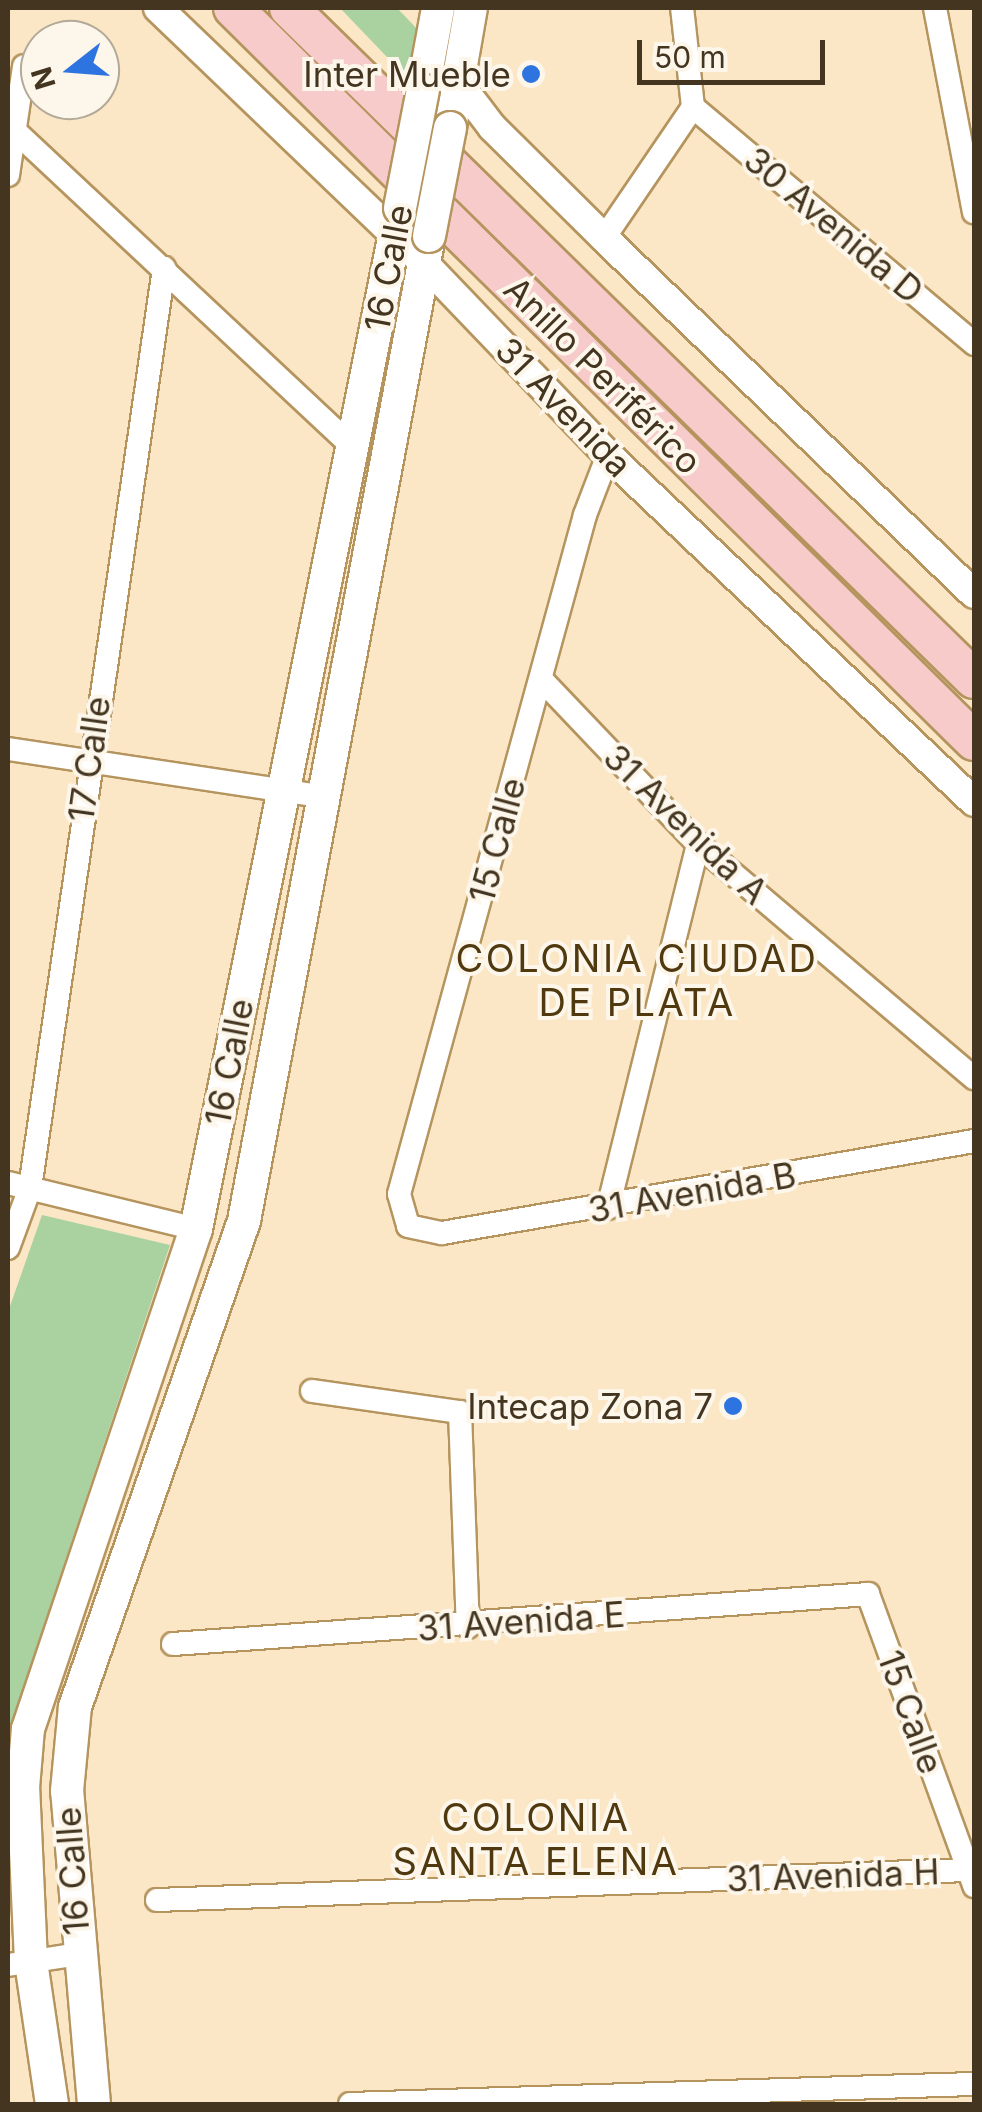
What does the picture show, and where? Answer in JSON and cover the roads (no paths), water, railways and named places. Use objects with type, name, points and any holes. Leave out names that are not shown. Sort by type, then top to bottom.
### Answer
[{"type":"highway","name":"Anillo Periférico","points":[[232,8],[974,741]]},
{"type":"highway","name":"Anillo Periférico","points":[[288,8],[974,679]]},
{"type":"main road","name":"16 Calle","points":[[52,2104],[19,1963],[28,1729],[196,1228],[438,8]]},
{"type":"main road","name":"16 Calle","points":[[94,2104],[66,1792],[75,1707],[244,1222],[471,8]]},
{"type":"street","name":"31 Avenida","points":[[158,8],[427,249],[608,454],[974,802]]},
{"type":"street","points":[[604,238],[693,107],[682,8]]},
{"type":"street","points":[[935,8],[974,212]]},
{"type":"street","points":[[457,80],[492,127],[974,594]]},
{"type":"street","points":[[8,175],[20,92]]},
{"type":"street","name":"30 Avenida D","points":[[693,107],[974,344]]},
{"type":"street","points":[[14,130],[351,445]]},
{"type":"street","name":"17 Calle","points":[[8,1248],[164,268]]},
{"type":"street","name":"15 Calle","points":[[408,1226],[399,1194],[584,515],[608,454]]},
{"type":"street","name":"31 Avenida A","points":[[542,679],[698,844],[974,1078]]},
{"type":"street","points":[[8,750],[324,798]]},
{"type":"street","points":[[608,1208],[698,844]]},
{"type":"street","name":"31 Avenida B","points":[[408,1226],[442,1233],[608,1208],[974,1141]]},
{"type":"street","points":[[19,1186],[196,1228]]},
{"type":"street","points":[[312,1392],[460,1412],[468,1627]]},
{"type":"street","name":"15 Calle","points":[[868,1594],[964,1826],[972,1878]]},
{"type":"street","name":"31 Avenida E","points":[[173,1644],[468,1627],[868,1594]]},
{"type":"street","name":"31 Avenida H","points":[[157,1900],[972,1878]]},
{"type":"street","points":[[19,1963],[78,1954]]},
{"type":"street","points":[[350,2104],[974,2084]]},
{"type":"place","name":"Inter Mueble","points":[[531,74]]},
{"type":"place","name":"Intecap Zona 7","points":[[733,1406]]},
{"type":"district","name":"COLONIA CIUDAD DE PLATA","points":[[637,981]]},
{"type":"district","name":"COLONIA SANTA ELENA","points":[[536,1840]]}]
